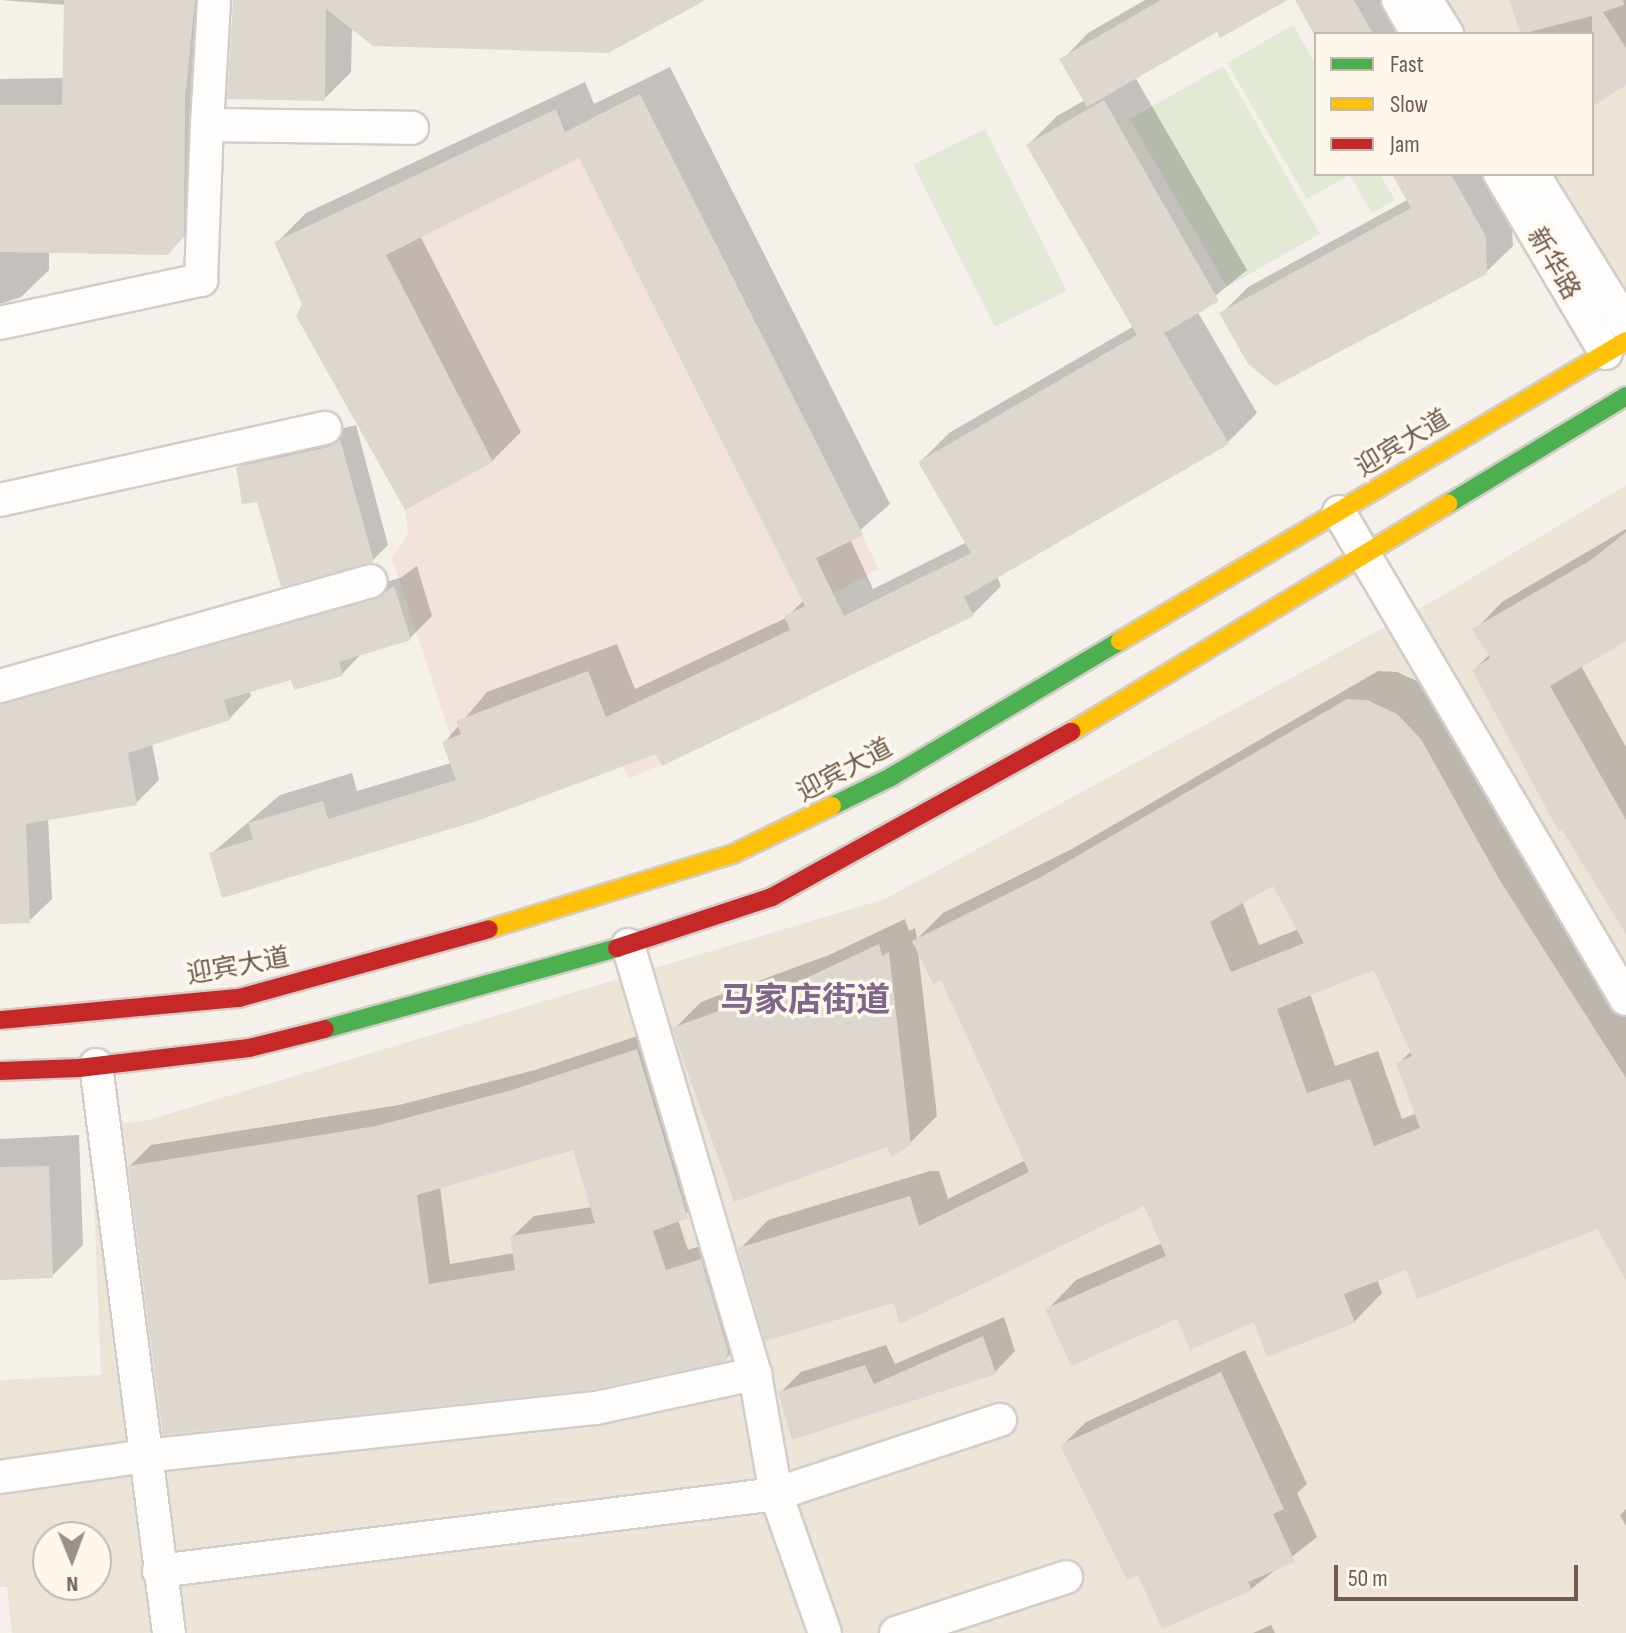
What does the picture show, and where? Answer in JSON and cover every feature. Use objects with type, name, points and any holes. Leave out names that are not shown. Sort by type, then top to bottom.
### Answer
[{"type":"main road","name":"迎宾大道","points":[[0,1020],[239,998],[418,951],[733,854],[850,801],[1616,347]]},
{"type":"main road","points":[[0,1071],[96,1065],[249,1048],[401,1011],[628,945],[772,897],[858,855],[1626,396]]},
{"type":"street","points":[[0,323],[201,280],[214,0]]},
{"type":"street","points":[[1398,0],[1417,32]]},
{"type":"street","points":[[1426,0],[1446,32]]},
{"type":"street","points":[[207,125],[412,128]]},
{"type":"street","name":"新华路","points":[[1501,176],[1616,347]]},
{"type":"street","name":"新华路","points":[[1534,176],[1626,324]]},
{"type":"street","points":[[0,500],[325,428]]},
{"type":"street","points":[[1339,512],[1626,999]]},
{"type":"street","points":[[0,686],[370,581]]},
{"type":"street","points":[[628,945],[755,1374],[776,1494],[825,1633]]},
{"type":"street","points":[[96,1065],[169,1633]]},
{"type":"street","points":[[0,1477],[145,1456],[596,1408],[755,1374]]},
{"type":"street","points":[[159,1571],[776,1494],[1000,1420]]},
{"type":"street","points":[[896,1633],[1066,1577]]},
{"type":"shaded area","points":[[1439,0],[1626,0],[1626,296],[1547,176],[1594,176],[1594,32],[1459,32]]},
{"type":"shaded area","points":[[640,94],[879,569],[833,593],[848,626],[789,655],[809,697],[628,779],[588,672],[456,721],[461,735],[451,738],[392,558],[408,534],[405,510],[274,242],[556,109],[566,132]]},
{"type":"shaded area","points":[[1626,485],[1626,1633],[12,1633],[7,1587],[0,1587],[0,1380],[101,1375],[91,1123],[141,1122],[885,899],[1440,597]]},
{"type":"green space","points":[[1293,25],[1314,62],[1314,176],[1348,176],[1307,199],[1227,63]]},
{"type":"green space","points":[[1223,66],[1320,234],[1227,287],[1130,119]]},
{"type":"green space","points":[[985,129],[1067,291],[995,327],[913,165]]},
{"type":"green space","points":[[1351,176],[1381,176],[1395,200],[1372,213]]},
{"type":"building","points":[[64,0],[195,0],[185,99],[184,236],[168,255],[0,252],[0,105],[62,105]]},
{"type":"building","points":[[233,0],[706,0],[608,53],[373,46],[326,9],[325,101],[227,99]]},
{"type":"building","points":[[1161,0],[1288,0],[1220,38],[1217,32],[1087,107],[1059,59]]},
{"type":"building","points":[[1295,0],[1354,0],[1372,32],[1314,32]]},
{"type":"building","points":[[1509,0],[1623,0],[1624,5],[1603,12],[1626,48],[1626,85],[1594,106],[1592,16],[1520,32]]},
{"type":"building","points":[[640,94],[863,535],[816,558],[844,616],[971,553],[918,462],[1137,335],[1026,145],[1104,100],[1219,301],[1164,333],[1229,444],[964,597],[974,616],[662,766],[656,754],[477,821],[222,898],[209,853],[253,839],[248,823],[323,801],[328,819],[456,780],[442,742],[461,734],[456,721],[588,671],[606,717],[790,630],[784,616],[805,606],[579,158],[386,255],[493,462],[405,510],[296,316],[302,304],[274,242],[556,109],[565,132]]},
{"type":"building","points":[[1393,176],[1452,176],[1486,237],[1487,274],[1275,386],[1248,364],[1219,313],[1411,208]]},
{"type":"building","points":[[340,439],[374,562],[281,587],[257,502],[242,504],[236,467],[329,447]]},
{"type":"building","points":[[1626,532],[1626,641],[1550,686],[1626,820],[1626,934],[1562,830],[1559,832],[1472,670],[1490,658],[1472,629],[1591,560]]},
{"type":"building","points":[[394,586],[411,640],[339,662],[343,676],[294,690],[291,680],[224,700],[230,720],[128,753],[137,805],[26,824],[30,923],[0,924],[0,704],[375,599]]},
{"type":"building","points":[[1347,699],[1367,700],[1397,714],[1421,739],[1499,879],[1626,1078],[1626,1280],[1597,1229],[1417,1299],[1406,1270],[1344,1294],[1355,1323],[1267,1357],[1254,1322],[1190,1350],[1177,1319],[1071,1366],[1045,1309],[1166,1256],[1144,1206],[900,1324],[894,1303],[765,1341],[738,1248],[910,1196],[919,1226],[1029,1172],[941,980],[933,984],[912,941],[1041,877]],"holes":[[[1273,886],[1304,943],[1231,972],[1210,922]],[[1374,970],[1412,1056],[1396,1063],[1420,1128],[1374,1146],[1350,1079],[1307,1093],[1277,1009]]]},
{"type":"building","points":[[879,944],[882,956],[889,952],[911,1145],[891,1157],[887,1147],[734,1202],[672,1028],[800,981]]},
{"type":"building","points":[[637,1049],[688,1218],[653,1231],[666,1270],[701,1259],[728,1351],[726,1361],[589,1390],[163,1435],[128,1166],[376,1126],[512,1090]],"holes":[[[573,1150],[595,1223],[510,1236],[515,1270],[429,1284],[417,1195]]]},
{"type":"building","points":[[49,1166],[53,1278],[0,1280],[0,1167]]},
{"type":"building","points":[[983,1336],[996,1374],[792,1440],[778,1392],[865,1365],[874,1384]]},
{"type":"building","points":[[1221,1372],[1284,1509],[1273,1514],[1295,1562],[1248,1582],[1252,1590],[1162,1629],[1138,1575],[1127,1580],[1060,1445]]},
{"type":"traffic: fast","points":[[1448,504],[1626,396]]},
{"type":"traffic: fast","points":[[832,806],[891,777],[1120,641]]},
{"type":"traffic: fast","points":[[325,1029],[617,948]]},
{"type":"traffic: slow","points":[[1120,641],[1626,341]]},
{"type":"traffic: slow","points":[[1071,732],[1448,504]]},
{"type":"traffic: slow","points":[[489,929],[733,854],[832,806]]},
{"type":"traffic: jam","points":[[617,948],[772,897],[1071,732]]},
{"type":"traffic: jam","points":[[0,1020],[239,998],[489,929]]},
{"type":"traffic: jam","points":[[0,1071],[79,1068],[249,1048],[325,1029]]},
{"type":"district","name":"马家店街道","points":[[805,1001]]}]
